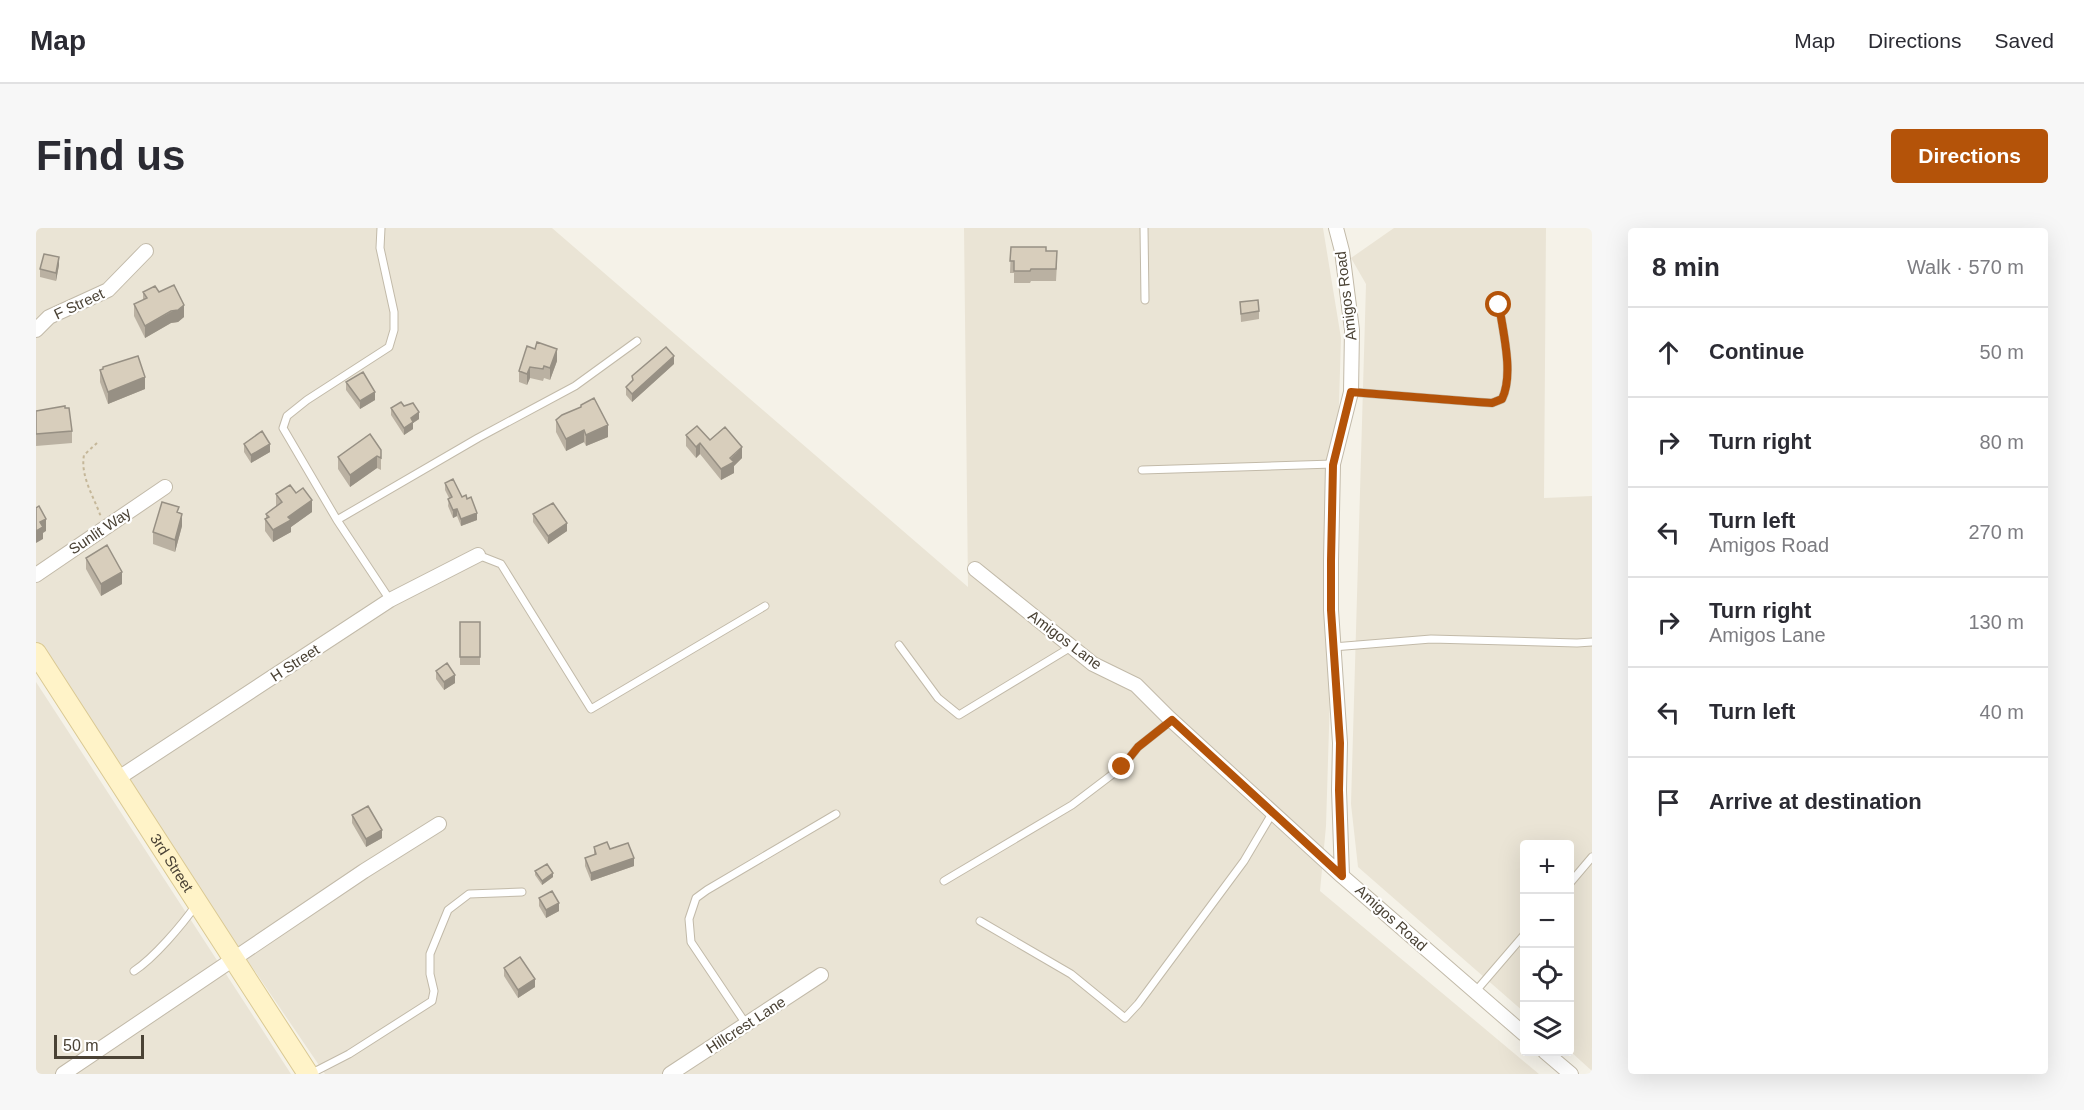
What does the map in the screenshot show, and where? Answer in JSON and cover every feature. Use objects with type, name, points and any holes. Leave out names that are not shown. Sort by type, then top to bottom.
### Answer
[{"type":"main road","name":"3rd Street","points":[[36,653],[309,1074]]},
{"type":"street","name":"Amigos Road","points":[[1336,228],[1342,251],[1353,330],[1351,392],[1333,465],[1331,610],[1340,743],[1342,876],[1520,1031]]},
{"type":"street","name":"F Street","points":[[36,330],[49,317],[108,290],[146,251]]},
{"type":"street","name":"Sunlit Way","points":[[36,575],[165,487]]},
{"type":"street","name":"H Street","points":[[117,779],[390,600],[478,555]]},
{"type":"street","name":"Amigos Lane","points":[[975,569],[1093,664],[1136,685],[1342,876]]},
{"type":"street","points":[[63,1074],[364,871],[439,824]]},
{"type":"street","name":"Hillcrest Lane","points":[[670,1074],[821,975]]},
{"type":"street","points":[[1550,1056],[1571,1074]]},
{"type":"lane","points":[[381,228],[380,248],[394,312],[394,330],[389,348],[307,400],[287,416],[283,428],[337,520],[390,600]]},
{"type":"lane","points":[[1144,228],[1145,300]]},
{"type":"lane","points":[[1351,392],[1492,403],[1502,399],[1507,389],[1506,359],[1499,305]]},
{"type":"lane","points":[[337,520],[478,438],[575,386],[637,341]]},
{"type":"lane","points":[[1142,470],[1333,465]]},
{"type":"lane","points":[[478,555],[501,564],[591,709],[765,606]]},
{"type":"lane","points":[[1333,647],[1431,639],[1592,642]]},
{"type":"lane","points":[[899,645],[938,698],[958,715],[1071,647]]},
{"type":"lane","points":[[944,881],[1072,805],[1122,767],[1138,747],[1172,720]]},
{"type":"lane","points":[[980,921],[1071,974],[1125,1018],[1138,1004],[1245,861],[1273,812]]},
{"type":"lane","points":[[746,1024],[691,942],[689,919],[696,898],[836,814]]},
{"type":"lane","points":[[1574,877],[1592,856]]},
{"type":"lane","points":[[309,1074],[349,1054],[432,1001],[434,990],[430,974],[430,954],[448,910],[469,894],[522,892]]},
{"type":"lane","points":[[134,971],[167,940],[198,903]]},
{"type":"lane","points":[[1475,992],[1520,940]]},
{"type":"path","points":[[97,443],[84,455],[82,464],[87,485],[95,499],[104,528]]},
{"type":"shaded area","points":[[36,228],[552,228],[968,587],[964,228],[1323,228],[1341,338],[1326,826],[1320,891],[1539,1074],[325,1074],[36,650]]},
{"type":"shaded area","points":[[1394,228],[1546,228],[1544,498],[1592,496],[1592,1071],[1574,1055],[1574,840],[1520,840],[1520,1009],[1358,867],[1351,804],[1366,284],[1351,258]]},
{"type":"shaded area","points":[[36,682],[291,1074],[36,1074]]},
{"type":"building","points":[[1011,247],[1046,247],[1046,251],[1057,251],[1056,269],[1014,271],[1014,261],[1010,261]]},
{"type":"building","points":[[44,254],[59,257],[56,273],[40,269]]},
{"type":"building","points":[[174,285],[184,305],[145,326],[134,304],[147,298],[143,292],[155,286],[159,292]]},
{"type":"building","points":[[1258,300],[1259,311],[1241,314],[1240,302]]},
{"type":"building","points":[[537,342],[557,349],[550,368],[530,367],[527,374],[519,371],[527,346],[535,349]]},
{"type":"building","points":[[666,347],[674,356],[632,394],[626,387],[633,380],[632,376]]},
{"type":"building","points":[[138,356],[145,377],[108,392],[100,370]]},
{"type":"building","points":[[363,372],[375,392],[360,401],[346,382]]},
{"type":"building","points":[[594,398],[608,425],[586,435],[584,430],[566,439],[556,420]]},
{"type":"building","points":[[401,402],[404,406],[413,403],[419,412],[411,418],[413,422],[404,428],[391,408]]},
{"type":"building","points":[[65,406],[69,408],[72,431],[36,434],[36,411]]},
{"type":"building","points":[[697,426],[710,440],[725,427],[742,447],[730,458],[734,462],[721,469],[700,443],[696,447],[686,435]]},
{"type":"building","points":[[262,431],[270,444],[251,455],[244,444]]},
{"type":"building","points":[[370,434],[381,450],[381,458],[377,456],[350,475],[338,457]]},
{"type":"building","points":[[453,479],[462,497],[466,495],[467,499],[471,497],[477,513],[461,519],[457,509],[453,510],[448,499],[452,497],[445,483]]},
{"type":"building","points":[[290,485],[296,493],[303,488],[312,500],[288,517],[291,520],[273,530],[265,519],[269,517],[266,514],[282,502],[276,494]]},
{"type":"building","points":[[162,502],[179,507],[177,512],[182,514],[175,540],[153,532]]},
{"type":"building","points":[[553,503],[567,523],[548,536],[533,514]]},
{"type":"building","points":[[39,506],[46,519],[40,522],[43,527],[36,531],[36,508]]},
{"type":"building","points":[[107,545],[122,572],[101,584],[86,558]]},
{"type":"building","points":[[460,622],[480,622],[480,657],[460,657]]},
{"type":"building","points":[[447,663],[455,675],[444,682],[436,671]]},
{"type":"building","points":[[368,806],[382,830],[366,839],[352,815]]},
{"type":"building","points":[[607,842],[610,849],[628,843],[634,858],[591,873],[585,858],[596,854],[594,847]]},
{"type":"building","points":[[547,864],[553,873],[542,881],[535,871]]},
{"type":"building","points":[[552,891],[559,903],[546,910],[539,898]]},
{"type":"building","points":[[520,957],[535,979],[518,990],[504,968]]},
{"type":"route","points":[[1122,767],[1138,747],[1172,720],[1342,876],[1340,743],[1331,610],[1331,561],[1333,465],[1351,392],[1492,403],[1502,399],[1507,389],[1506,359],[1499,305]]}]
